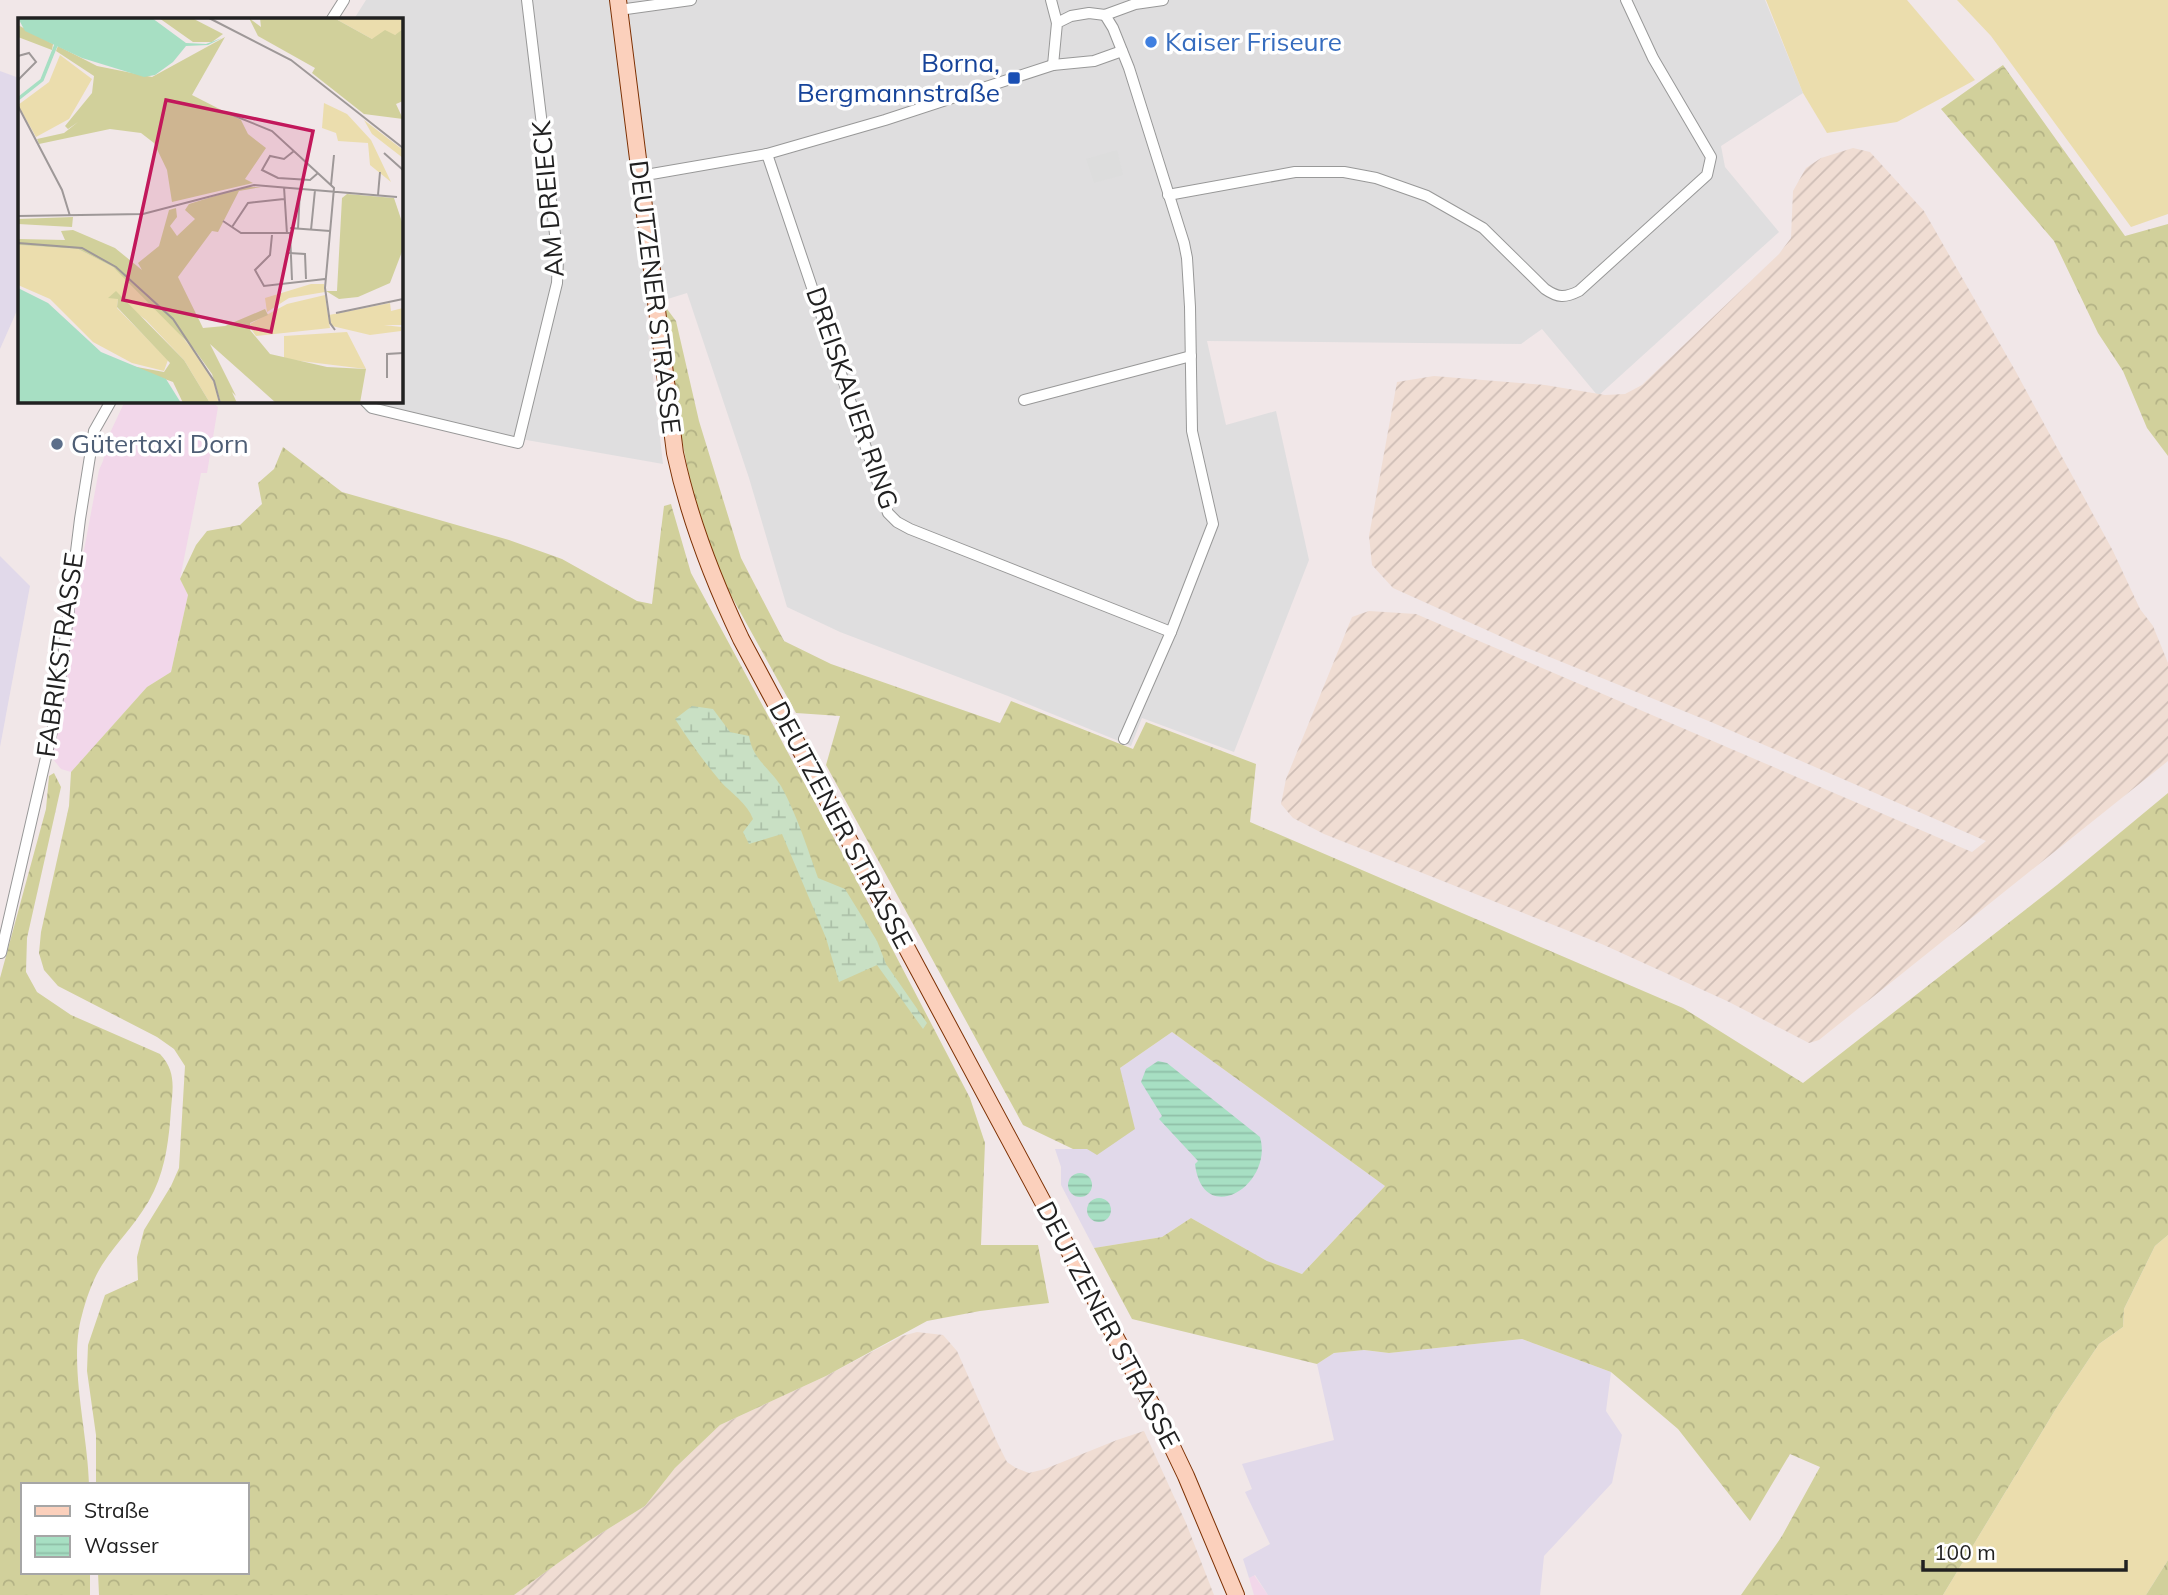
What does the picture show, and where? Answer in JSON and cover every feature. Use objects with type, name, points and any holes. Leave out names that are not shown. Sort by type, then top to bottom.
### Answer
[{"type":"main road","name":"DEUTZENER STRASSE","points":[[619,5],[675,453],[687,506],[718,591],[1155,1411],[1186,1476],[1236,1595]]},
{"type":"street","points":[[333,18],[344,0]]},
{"type":"street","name":"AM DREIECK","points":[[366,402],[372,408],[517,443],[557,283],[558,259],[527,0]]},
{"type":"street","points":[[619,5],[691,0]]},
{"type":"street","points":[[1051,0],[1057,23],[1054,65]]},
{"type":"street","points":[[1057,23],[1071,16],[1089,13],[1105,15],[1135,4],[1163,0]]},
{"type":"street","points":[[1168,195],[1294,172],[1344,172],[1376,178],[1427,196],[1483,228],[1545,289],[1558,297],[1568,297],[1707,175],[1711,166],[1711,158],[1653,58],[1626,0]]},
{"type":"street","points":[[1105,15],[1122,51],[1187,258],[1192,431],[1213,524],[1171,632],[1124,739]]},
{"type":"street","points":[[640,176],[767,154],[1054,65],[1094,61],[1122,51]]},
{"type":"street","name":"DREISKAUER RING","points":[[767,154],[888,513],[910,529],[1171,632]]},
{"type":"street","points":[[1024,400],[1191,356]]},
{"type":"street","name":"FABRIKSTRASSE","points":[[1,953],[56,714],[80,519],[94,431],[110,402]]},
{"type":"shaded area","points":[[366,0],[1765,0],[1803,93],[1721,146],[1725,167],[1779,232],[1598,396],[1542,329],[1521,344],[1207,341],[1226,425],[1276,411],[1309,560],[1234,752],[1142,718],[1131,746],[840,632],[787,607],[749,478],[687,293],[645,306],[663,464],[366,412],[360,402],[402,402],[402,18],[355,18]]},
{"type":"shaded area","points":[[1766,0],[1907,0],[1975,80],[1897,122],[1827,133],[1803,93]]},
{"type":"shaded area","points":[[1957,0],[2168,0],[2168,214],[2131,227],[1991,36]]},
{"type":"shaded area","points":[[0,71],[18,78],[18,308],[0,349]]},
{"type":"shaded area","points":[[1853,148],[1870,152],[1924,211],[2016,372],[2113,551],[2140,609],[2153,626],[2168,663],[2168,761],[1819,1040],[1809,1043],[1727,1001],[1604,945],[1324,834],[1293,818],[1281,804],[1286,779],[1352,617],[1369,611],[1416,614],[1972,852],[1986,841],[1711,722],[1522,646],[1393,588],[1372,565],[1369,536],[1397,382],[1434,376],[1545,385],[1605,395],[1625,394],[1642,385],[1779,254],[1791,238],[1793,191],[1806,168],[1821,158]]},
{"type":"shaded area","points":[[1117,150],[1123,175],[1094,183],[1086,159]]},
{"type":"shaded area","points":[[125,402],[212,402],[218,407],[207,473],[201,473],[180,579],[188,595],[171,672],[147,687],[71,772],[61,769],[53,759],[71,620],[99,470],[109,435]]},
{"type":"shaded area","points":[[0,556],[30,586],[0,747]]},
{"type":"shaded area","points":[[1172,1032],[1385,1186],[1302,1274],[1267,1261],[1191,1218],[1162,1237],[1094,1248],[1061,1185],[1061,1167],[1055,1149],[1087,1149],[1120,1068]]},
{"type":"shaded area","points":[[2168,1235],[2168,1560],[2146,1595],[1943,1595],[2057,1407],[2099,1344],[2123,1327],[2124,1309],[2155,1246]]},
{"type":"shaded area","points":[[917,1332],[943,1335],[957,1351],[1007,1462],[1016,1468],[1029,1473],[1045,1469],[1144,1431],[1186,1523],[1214,1595],[514,1595],[587,1542],[645,1506],[675,1468],[720,1425],[826,1376],[902,1336]]},
{"type":"shaded area","points":[[1522,1339],[1611,1372],[1606,1411],[1622,1435],[1612,1483],[1544,1556],[1540,1595],[1268,1595],[1255,1575],[1249,1578],[1243,1559],[1270,1544],[1245,1492],[1252,1489],[1242,1464],[1334,1440],[1317,1364],[1334,1353],[1363,1350],[1389,1353]]},
{"type":"shaded area","points":[[1254,1575],[1268,1595],[1254,1595],[1249,1578]]},
{"type":"green space","points":[[2003,65],[2125,236],[2168,224],[2168,456],[2147,428],[2123,371],[2098,333],[2054,241],[1941,109]]},
{"type":"green space","points":[[664,305],[676,321],[699,421],[741,558],[784,641],[831,664],[1000,723],[1011,701],[1133,749],[1146,722],[1256,764],[1250,822],[1683,1008],[1803,1083],[2057,885],[2168,793],[2168,1235],[2155,1246],[2124,1309],[2123,1327],[2099,1344],[2057,1407],[1943,1595],[1741,1595],[1782,1536],[1820,1467],[1790,1454],[1750,1521],[1678,1429],[1611,1372],[1522,1339],[1389,1353],[1364,1350],[1334,1353],[1317,1364],[1132,1319],[1094,1248],[1162,1237],[1191,1218],[1267,1261],[1302,1274],[1385,1186],[1172,1032],[1120,1068],[1135,1129],[1097,1155],[1087,1149],[1073,1149],[1023,1125],[826,765],[840,716],[796,713],[728,590],[698,522],[680,430]]},
{"type":"green space","points":[[283,447],[342,492],[509,540],[562,559],[637,601],[652,604],[664,506],[671,504],[691,573],[970,1098],[985,1143],[981,1245],[1038,1245],[1049,1303],[980,1311],[927,1321],[826,1376],[720,1425],[675,1468],[645,1506],[587,1542],[514,1595],[99,1595],[98,1574],[248,1574],[248,1483],[96,1483],[96,1435],[87,1371],[88,1345],[105,1295],[138,1280],[137,1257],[144,1230],[179,1168],[185,1066],[174,1049],[157,1037],[58,986],[44,970],[39,953],[41,932],[69,806],[71,772],[147,687],[171,672],[188,595],[180,579],[196,545],[207,531],[240,525],[262,504],[258,483],[274,469]]},
{"type":"green space","points":[[692,706],[713,709],[730,732],[749,736],[754,751],[787,797],[818,878],[845,889],[877,941],[886,964],[927,1023],[923,1029],[877,965],[839,982],[826,938],[782,834],[749,844],[743,832],[753,819],[750,813],[709,767],[675,719]]},
{"type":"green space","points":[[54,773],[61,787],[27,938],[26,972],[37,992],[71,1015],[160,1054],[171,1073],[172,1094],[166,1151],[158,1181],[143,1211],[99,1271],[82,1315],[77,1355],[89,1483],[21,1483],[21,1574],[90,1574],[90,1595],[0,1595],[0,978],[46,809],[49,776]]},
{"type":"green space","points":[[2168,1560],[2168,1595],[2146,1595]]},
{"type":"water","points":[[1158,1061],[1167,1063],[1260,1137],[1262,1155],[1257,1171],[1248,1184],[1236,1193],[1223,1197],[1210,1194],[1201,1183],[1195,1164],[1198,1161],[1159,1119],[1162,1116],[1141,1082],[1146,1069]]},
{"type":"water","points":[[1080,1173],[1089,1176],[1092,1185],[1089,1194],[1080,1197],[1071,1194],[1068,1185],[1071,1176]]},
{"type":"water","points":[[1099,1198],[1108,1201],[1111,1210],[1108,1219],[1099,1222],[1090,1219],[1087,1210],[1090,1201]]},
{"type":"place","name":"Kaiser Friseure","points":[[1151,42]]},
{"type":"place","name":"Borna, Bergmannstraße","points":[[1014,78]]},
{"type":"place","name":"Gütertaxi Dorn","points":[[57,444]]}]
